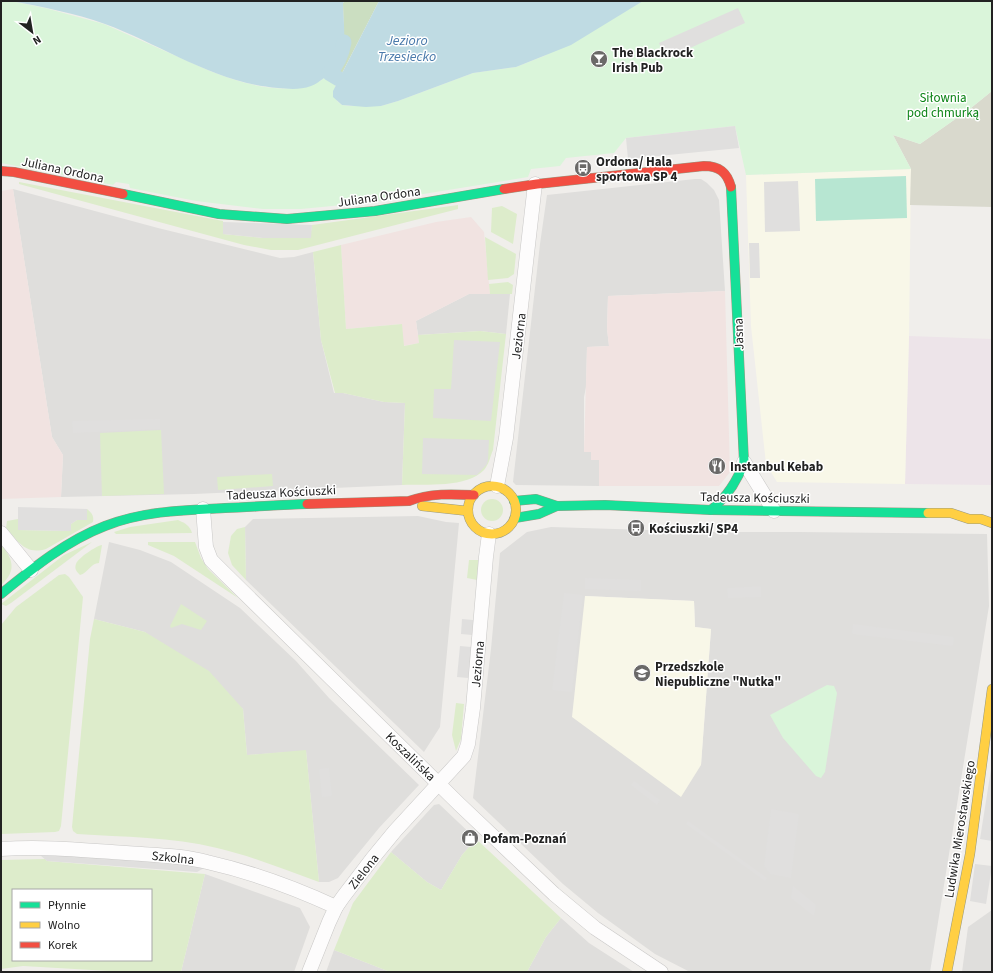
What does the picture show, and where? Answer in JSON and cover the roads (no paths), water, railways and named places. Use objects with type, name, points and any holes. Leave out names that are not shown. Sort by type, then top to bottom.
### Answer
[{"type":"street","name":"Juliana Ordona","points":[[1,171],[14,172],[219,214],[287,219],[375,210],[535,184],[710,166],[720,168],[728,177],[732,187],[733,207]]},
{"type":"street","name":"Jeziorna","points":[[497,486],[506,438],[535,184]]},
{"type":"street","name":"Jasna","points":[[711,510],[724,499],[734,485],[744,462],[733,207]]},
{"type":"street","name":"Jasna","points":[[744,462],[774,511]]},
{"type":"street","points":[[497,486],[510,494],[514,501],[516,510],[515,518],[511,525],[505,530],[489,534],[474,526],[468,511],[469,502],[480,489],[497,486]]},
{"type":"street","name":"Tadeusza Kościuszki","points":[[1,594],[31,570],[70,543],[95,530],[114,523],[154,514],[203,509],[293,504],[409,501],[422,496],[450,494],[474,495]]},
{"type":"street","name":"Tadeusza Kościuszki","points":[[514,501],[536,499],[557,506],[605,505],[711,510],[952,513],[968,519],[981,519],[992,523]]},
{"type":"street","name":"Tadeusza Kościuszki","points":[[409,501],[421,506],[468,511]]},
{"type":"street","name":"Tadeusza Kościuszki","points":[[515,518],[539,514],[557,506]]},
{"type":"street","name":"Tadeusza Kościuszki","points":[[952,513],[963,508]]},
{"type":"street","name":"Koszalińska","points":[[203,509],[206,547],[211,560],[261,611],[548,889],[577,914],[614,942],[661,972]]},
{"type":"street","points":[[1,533],[31,570]]},
{"type":"street","name":"Jeziorna","points":[[439,784],[464,756],[468,744],[473,708],[489,534]]},
{"type":"street","name":"Ludwika Mierosławskiego","points":[[947,972],[971,846],[992,689]]},
{"type":"street","name":"Zielona","points":[[309,972],[336,906],[403,822],[439,784]]},
{"type":"street","name":"Szkolna","points":[[1,850],[58,848],[177,857],[206,861],[244,872],[313,896],[336,906]]},
{"type":"water","name":"Jezioro Trzesiecko","points":[[11,1],[345,1],[343,3],[344,45],[335,68],[311,86],[290,89],[255,85],[232,79],[211,71],[105,24],[58,11]]},
{"type":"water","name":"Jezioro Trzesiecko","points":[[379,1],[643,1],[571,45],[516,67],[473,73],[381,106],[366,107],[342,105],[333,97],[333,91]]},
{"type":"waterway","points":[[339,79],[329,73],[339,59],[344,42]]},
{"type":"place","name":"The Blackrock Irish Pub","points":[[599,59]]},
{"type":"place","name":"Ordona/ Hala sportowa SP 4","points":[[583,168]]},
{"type":"place","name":"Instanbul Kebab","points":[[717,466]]},
{"type":"place","name":"Kościuszki/ SP4","points":[[636,528]]},
{"type":"place","name":"Przedszkole Niepubliczne \"Nutka\"","points":[[642,673]]},
{"type":"place","name":"Pofam-Poznań","points":[[470,838]]},
{"type":"park label","name":"Siłownia pod chmurką","points":[[943,104]]}]
